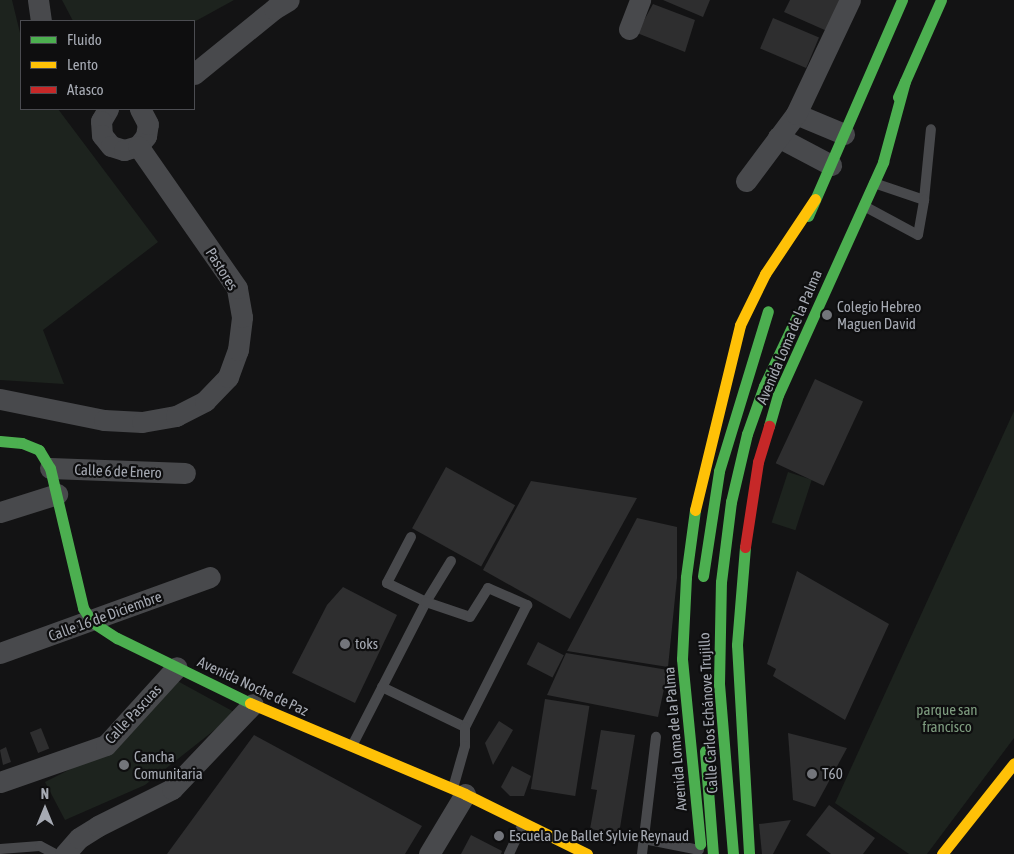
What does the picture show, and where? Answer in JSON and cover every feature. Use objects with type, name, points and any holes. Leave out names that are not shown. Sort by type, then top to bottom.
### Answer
[{"type":"street","points":[[38,0],[40,20]]},
{"type":"street","points":[[195,73],[274,8],[289,0]]},
{"type":"street","points":[[629,29],[640,0]]},
{"type":"street","points":[[746,181],[796,114],[850,0]]},
{"type":"street","name":"Avenida Loma de la Palma","points":[[790,259],[902,0]]},
{"type":"street","name":"Avenida Loma de la Palma","points":[[872,153],[941,0]]},
{"type":"street","name":"Avenida Loma de la Palma","points":[[747,852],[738,626],[744,542],[758,462],[778,395],[883,162],[905,81]]},
{"type":"street","points":[[108,110],[102,121],[102,135],[111,146],[124,150],[138,146],[146,136],[148,114]]},
{"type":"street","points":[[796,114],[844,134]]},
{"type":"street","points":[[778,138],[831,165]]},
{"type":"street","name":"Pastores","points":[[0,399],[104,420],[142,422],[176,416],[198,405],[228,377],[238,350],[242,317],[237,288],[138,146]]},
{"type":"street","name":"Avenida Loma de la Palma","points":[[702,853],[684,702],[686,577],[697,492],[718,402],[744,317],[765,274],[816,199]]},
{"type":"street","points":[[701,591],[719,471],[770,307]]},
{"type":"street","name":"Calle Carlos Echánove Trujillo","points":[[733,854],[719,684],[721,582],[731,502],[748,434],[764,386],[800,310]]},
{"type":"street","points":[[0,441],[22,442],[39,450],[50,468],[83,608],[92,622]]},
{"type":"street","name":"Calle 6 de Enero","points":[[50,468],[185,473]]},
{"type":"street","points":[[0,512],[57,494]]},
{"type":"street","name":"Calle 16 de Diciembre","points":[[0,653],[92,622],[210,577]]},
{"type":"street","name":"Avenida Noche de Paz","points":[[92,622],[117,638],[253,704],[459,792],[587,854]]},
{"type":"street","name":"Calle Pascuas","points":[[0,782],[106,745],[177,667]]},
{"type":"street","points":[[684,702],[703,709],[717,711],[740,700]]},
{"type":"street","points":[[65,854],[79,838],[98,826],[172,789],[253,704]]},
{"type":"street","name":"Calle Carlos Echánove Trujillo","points":[[704,736],[713,854]]},
{"type":"street","points":[[942,854],[1014,763]]},
{"type":"street","points":[[429,854],[459,792]]},
{"type":"lane","points":[[863,205],[918,235],[924,200],[931,129]]},
{"type":"lane","points":[[873,182],[924,200]]},
{"type":"lane","points":[[411,537],[387,583],[426,602],[470,617],[488,588],[527,605],[465,727],[465,746],[459,792]]},
{"type":"lane","points":[[352,746],[426,602],[451,561]]},
{"type":"lane","points":[[382,687],[465,727]]},
{"type":"lane","points":[[642,854],[656,737]]},
{"type":"lane","points":[[509,854],[524,823]]},
{"type":"lane","points":[[644,839],[702,853]]},
{"type":"lane","points":[[558,854],[563,842]]},
{"type":"lane","points":[[0,849],[40,846],[55,854]]},
{"type":"green space","points":[[0,0],[12,0],[20,33],[20,110],[59,110],[158,242],[43,330],[64,384],[0,380]]},
{"type":"green space","points":[[62,0],[234,0],[195,21],[72,20]]},
{"type":"green space","name":"parque san francisco","points":[[1014,411],[1014,738],[927,854],[909,854],[835,803]]},
{"type":"green space","points":[[788,472],[812,480],[795,530],[772,522]]},
{"type":"green space","name":"Cancha Comunitaria","points":[[172,678],[236,713],[145,785],[65,820],[45,782],[112,748]]},
{"type":"building","points":[[663,0],[710,0],[703,17]]},
{"type":"building","points":[[790,0],[844,0],[827,31],[784,12]]},
{"type":"building","points":[[653,4],[695,20],[685,52],[637,33]]},
{"type":"building","points":[[773,18],[819,38],[806,68],[760,48]]},
{"type":"building","points":[[815,379],[863,401],[824,486],[776,463]]},
{"type":"building","points":[[446,467],[515,505],[481,567],[412,528]]},
{"type":"building","points":[[531,481],[637,498],[570,619],[483,570]]},
{"type":"building","points":[[637,518],[677,527],[677,578],[668,667],[567,651]]},
{"type":"building","points":[[797,571],[889,624],[845,720],[773,676],[776,669],[767,664]]},
{"type":"building","name":"toks","points":[[343,587],[397,615],[355,703],[292,673],[327,605]]},
{"type":"building","points":[[538,642],[564,655],[552,677],[527,664]]},
{"type":"building","points":[[566,653],[668,670],[658,717],[547,695]]},
{"type":"building","points":[[545,699],[589,706],[575,796],[531,789]]},
{"type":"building","points":[[499,721],[513,730],[493,765],[485,743]]},
{"type":"building","points":[[41,728],[49,748],[38,753],[30,732]]},
{"type":"building","points":[[601,730],[635,735],[619,834],[590,829],[597,790],[591,789]]},
{"type":"building","name":"T60","points":[[788,733],[847,748],[815,807],[793,800]]},
{"type":"building","points":[[254,735],[422,826],[405,854],[167,854]]},
{"type":"building","points":[[6,747],[11,762],[3,765],[0,750]]},
{"type":"building","points":[[512,766],[531,776],[524,796],[510,796],[501,787]]},
{"type":"building","points":[[829,805],[875,838],[863,854],[831,854],[806,835]]},
{"type":"building","points":[[791,820],[773,854],[762,854],[759,824]]},
{"type":"building","points":[[471,835],[502,851],[501,854],[461,854]]},
{"type":"traffic: fast","points":[[808,216],[902,0]]},
{"type":"traffic: fast","points":[[898,97],[941,0]]},
{"type":"traffic: fast","points":[[769,426],[778,395],[883,162],[905,81]]},
{"type":"traffic: fast","points":[[703,576],[719,471],[768,311]]},
{"type":"traffic: fast","points":[[733,854],[719,684],[721,582],[731,502],[747,434],[764,386],[798,314]]},
{"type":"traffic: fast","points":[[0,441],[22,443],[39,450],[50,468],[83,608],[92,622],[117,638],[250,703]]},
{"type":"traffic: fast","points":[[695,510],[686,577],[682,659],[700,844]]},
{"type":"traffic: fast","points":[[745,547],[737,645],[749,854]]},
{"type":"traffic: fast","points":[[705,751],[713,854]]},
{"type":"traffic: slow","points":[[695,510],[740,325],[765,274],[815,199]]},
{"type":"traffic: slow","points":[[250,703],[465,794],[587,854]]},
{"type":"traffic: slow","points":[[942,854],[1014,763]]},
{"type":"traffic: jam","points":[[745,547],[758,462],[769,426]]},
{"type":"place","name":"Colegio Hebreo Maguen David","points":[[827,315]]},
{"type":"place","name":"toks","points":[[345,644]]},
{"type":"place","name":"Cancha Comunitaria","points":[[124,765]]},
{"type":"place","name":"T60","points":[[812,774]]},
{"type":"place","name":"Escuela De Ballet Sylvie Reynaud","points":[[499,836]]}]
